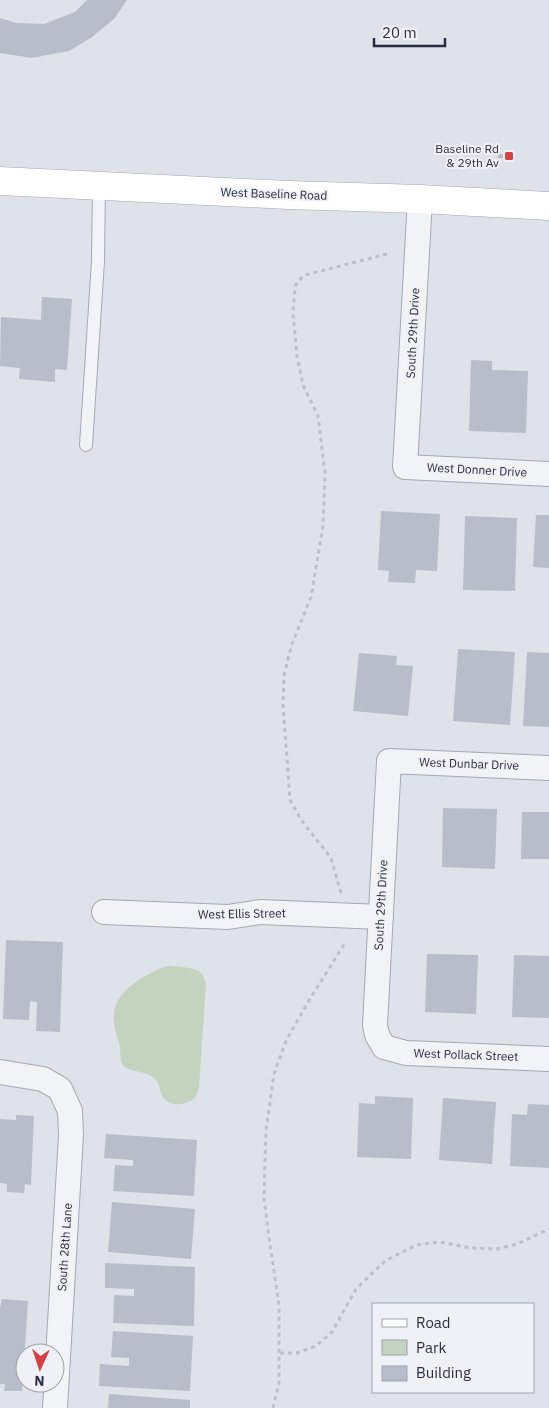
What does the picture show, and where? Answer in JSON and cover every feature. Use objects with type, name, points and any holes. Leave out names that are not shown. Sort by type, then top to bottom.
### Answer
[{"type":"main road","name":"West Baseline Road","points":[[0,182],[549,206]]},
{"type":"street","name":"South 29th Drive","points":[[405,467],[420,199]]},
{"type":"street","name":"West Donner Drive","points":[[405,467],[549,474]]},
{"type":"street","name":"South 29th Drive","points":[[384,1048],[377,1035],[375,1025],[389,761]]},
{"type":"street","name":"West Dunbar Drive","points":[[389,761],[549,768]]},
{"type":"street","name":"West Ellis Street","points":[[104,912],[228,917],[260,912],[381,917]]},
{"type":"street","name":"West Pollack Street","points":[[384,1048],[406,1053],[549,1059]]},
{"type":"street","name":"South 28th Lane","points":[[0,1072],[43,1079],[60,1089],[70,1111],[71,1135],[55,1408]]},
{"type":"lane","points":[[86,445],[98,261],[99,186]]},
{"type":"path","points":[[341,894],[331,858],[302,821],[290,800],[283,704],[284,675],[292,644],[310,597],[323,526],[325,473],[318,416],[303,385],[297,356],[292,313],[295,287],[304,275],[387,254]]},
{"type":"path","points":[[273,1408],[279,1383],[279,1305],[264,1198],[266,1130],[274,1074],[286,1041],[345,943]]},
{"type":"path","points":[[280,1353],[296,1353],[316,1346],[332,1332],[356,1289],[385,1261],[416,1245],[440,1242],[471,1248],[497,1249],[516,1244],[549,1228]]},
{"type":"green space","points":[[167,966],[197,970],[202,974],[206,983],[199,1087],[193,1099],[179,1104],[172,1104],[164,1098],[157,1082],[151,1075],[126,1068],[123,1065],[114,1023],[118,1001],[124,993],[140,979]]},
{"type":"building","points":[[87,0],[127,0],[114,19],[92,37],[69,51],[32,58],[0,53],[0,18],[16,23],[44,24],[75,12]]},
{"type":"building","points":[[498,154],[512,155],[512,159],[498,158]]},
{"type":"building","points":[[42,297],[72,299],[67,370],[55,369],[55,382],[19,379],[20,368],[0,366],[1,317],[41,320]]},
{"type":"building","points":[[471,360],[492,361],[492,370],[528,371],[526,433],[469,431]]},
{"type":"building","points":[[381,511],[440,514],[437,571],[416,570],[415,583],[388,582],[389,571],[378,570]]},
{"type":"building","points":[[536,515],[549,515],[549,568],[533,567]]},
{"type":"building","points":[[465,516],[517,518],[515,591],[463,590]]},
{"type":"building","points":[[458,649],[515,652],[510,725],[453,721]]},
{"type":"building","points":[[527,652],[549,653],[549,727],[523,726]]},
{"type":"building","points":[[359,653],[397,656],[396,665],[413,666],[408,716],[353,711]]},
{"type":"building","points":[[443,808],[497,809],[495,869],[442,867]]},
{"type":"building","points":[[522,812],[549,812],[549,859],[521,859]]},
{"type":"building","points":[[6,940],[63,942],[60,1032],[36,1031],[37,1002],[30,1001],[29,1020],[3,1019]]},
{"type":"building","points":[[427,954],[478,955],[476,1014],[425,1012]]},
{"type":"building","points":[[514,955],[549,956],[549,1018],[512,1017]]},
{"type":"building","points":[[375,1096],[413,1098],[411,1159],[357,1157],[359,1103],[375,1104]]},
{"type":"building","points":[[443,1098],[496,1102],[492,1164],[439,1160]]},
{"type":"building","points":[[528,1104],[549,1105],[549,1168],[510,1166],[512,1114],[527,1115]]},
{"type":"building","points":[[16,1115],[34,1116],[31,1185],[25,1184],[24,1193],[7,1192],[7,1184],[0,1183],[0,1119],[16,1120]]},
{"type":"building","points":[[106,1134],[197,1140],[194,1196],[113,1191],[115,1165],[133,1166],[133,1160],[104,1158]]},
{"type":"building","points":[[112,1202],[195,1209],[191,1259],[108,1252]]},
{"type":"building","points":[[105,1263],[195,1267],[194,1326],[113,1323],[114,1295],[134,1296],[134,1289],[105,1288]]},
{"type":"building","points":[[2,1299],[28,1301],[25,1343],[15,1343],[15,1391],[4,1391],[5,1384],[0,1384],[0,1308]]},
{"type":"building","points":[[113,1331],[193,1336],[190,1391],[99,1386],[100,1364],[129,1366],[129,1358],[111,1357]]},
{"type":"building","points":[[109,1394],[190,1400],[190,1408],[108,1408]]},
{"type":"place","name":"Baseline Rd & 29th Av","points":[[509,156]]}]
